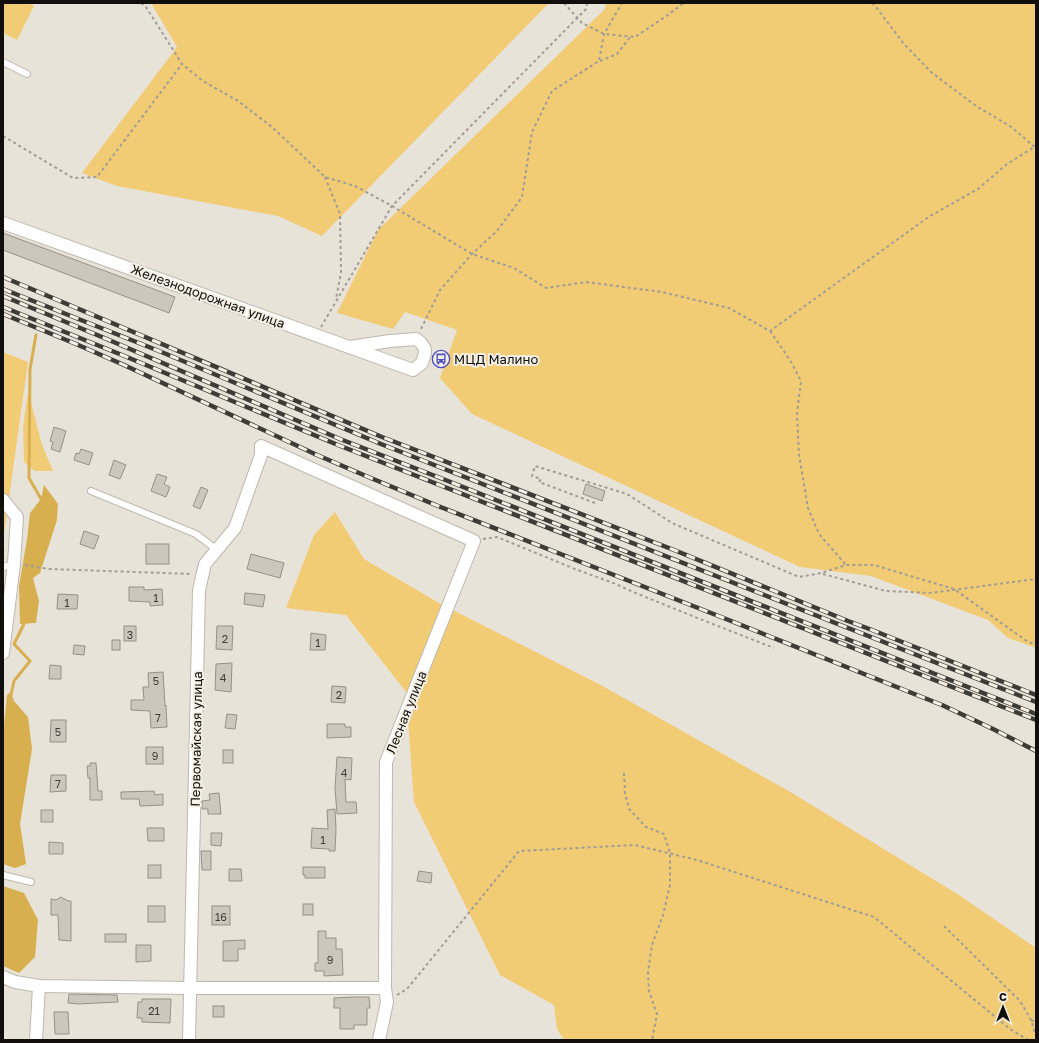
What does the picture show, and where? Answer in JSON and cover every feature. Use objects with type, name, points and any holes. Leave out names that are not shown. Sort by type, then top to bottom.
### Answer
[{"type":"street","name":"Железнодорожная улица","points":[[3,223],[413,370],[422,363],[425,353],[425,348],[416,339],[350,347]]},
{"type":"street","name":"Первомайская улица","points":[[189,1040],[199,590],[205,564],[235,528],[261,455],[261,446],[474,541]]},
{"type":"street","points":[[3,500],[17,517],[8,565],[3,653]]},
{"type":"street","name":"Лесная улица","points":[[387,1002],[385,988],[386,762],[474,541]]},
{"type":"street","points":[[3,977],[15,982],[38,986],[385,988]]},
{"type":"street","points":[[36,1040],[38,986]]},
{"type":"street","points":[[379,1040],[387,1002]]},
{"type":"lane","points":[[3,62],[26,74]]},
{"type":"lane","points":[[91,490],[196,534],[217,550]]},
{"type":"lane","points":[[3,875],[31,882]]},
{"type":"path","points":[[141,3],[146,8],[182,64],[204,81],[238,101],[272,127],[326,177],[355,186],[392,206],[472,254],[514,268],[546,288],[586,282],[662,292],[729,308],[770,331],[790,360],[801,382],[797,414],[799,455],[808,508],[819,534],[846,565]]},
{"type":"path","points":[[564,3],[582,23],[604,34],[635,37],[684,3]]},
{"type":"path","points":[[316,334],[392,206],[578,18],[586,9],[587,3]]},
{"type":"path","points":[[599,61],[604,34],[622,3]]},
{"type":"path","points":[[770,331],[930,216],[978,189],[1007,164],[1035,147],[1010,126],[976,106],[931,72],[904,44],[872,3]]},
{"type":"path","points":[[421,329],[440,290],[472,254],[497,231],[522,197],[532,132],[552,91],[599,61],[617,54],[631,36]]},
{"type":"path","points":[[3,136],[73,178],[97,177],[182,64]]},
{"type":"path","points":[[326,177],[340,214],[341,272],[336,300]]},
{"type":"path","points":[[595,503],[539,482],[541,479],[532,476],[535,466],[627,494],[672,523],[799,577],[821,573],[846,565],[874,565],[954,589],[1028,642],[1036,644]]},
{"type":"path","points":[[474,541],[497,537],[575,570],[616,584],[700,620],[774,648]]},
{"type":"path","points":[[8,565],[49,570],[203,575]]},
{"type":"path","points":[[821,573],[886,591],[930,593],[1036,579]]},
{"type":"path","points":[[624,773],[625,793],[629,809],[646,827],[664,834],[670,853],[670,885],[663,914],[652,945],[648,972],[649,992],[658,1014],[652,1040]]},
{"type":"path","points":[[387,1002],[407,989],[519,852],[635,845],[697,860],[874,917],[1010,1029],[1028,1040]]},
{"type":"path","points":[[944,926],[1020,1001],[1031,1020],[1036,1036]]},
{"type":"path","points":[[1031,1020],[1036,1022]]},
{"type":"shaded area","points":[[3,3],[28,3],[34,6],[17,40],[3,33]]},
{"type":"shaded area","points":[[151,3],[549,3],[322,236],[278,216],[117,186],[82,173],[177,47]]},
{"type":"shaded area","points":[[606,3],[1036,3],[1036,648],[1008,638],[988,620],[871,576],[800,567],[472,414],[440,378],[457,330],[405,312],[393,329],[337,313],[378,230],[605,9]]},
{"type":"shaded area","points":[[3,352],[28,362],[3,541]]},
{"type":"shaded area","points":[[28,391],[42,445],[53,471],[35,471],[24,462],[23,427]]},
{"type":"shaded area","points":[[44,485],[58,504],[57,520],[40,573],[33,578],[39,601],[36,623],[20,624],[19,586],[30,513],[41,499]]},
{"type":"shaded area","points":[[335,512],[364,559],[439,603],[599,684],[792,793],[959,895],[1036,948],[1036,1040],[564,1040],[557,1029],[554,1005],[500,975],[414,802],[406,692],[346,615],[286,608],[314,535]]},
{"type":"shaded area","points":[[11,692],[14,701],[28,717],[32,749],[20,824],[26,864],[15,868],[3,864],[3,736],[7,695]]},
{"type":"shaded area","points":[[3,886],[24,893],[38,920],[35,957],[19,973],[3,966]]},
{"type":"building","points":[[3,233],[175,297],[169,313],[3,250]]},
{"type":"building","points":[[54,427],[66,431],[60,452],[51,449],[53,442],[50,441]]},
{"type":"building","points":[[81,449],[93,453],[89,465],[74,460],[76,453],[79,454]]},
{"type":"building","points":[[114,460],[126,465],[120,479],[109,475]]},
{"type":"building","points":[[157,474],[167,477],[164,484],[170,487],[166,497],[151,491]]},
{"type":"building","points":[[586,484],[605,491],[602,501],[583,494]]},
{"type":"building","points":[[201,487],[208,490],[200,509],[193,506]]},
{"type":"building","points":[[84,531],[99,536],[94,549],[80,544]]},
{"type":"building","points":[[146,544],[169,544],[169,564],[146,564]]},
{"type":"building","points":[[251,554],[284,563],[280,578],[247,569]]},
{"type":"building","points":[[129,587],[144,587],[144,590],[162,589],[163,605],[150,606],[150,602],[129,601]]},
{"type":"building","points":[[245,593],[265,595],[263,607],[244,604]]},
{"type":"building","points":[[58,594],[78,595],[77,609],[57,609]]},
{"type":"building","points":[[124,626],[136,626],[136,641],[124,641]]},
{"type":"building","points":[[217,626],[233,626],[232,650],[216,649]]},
{"type":"building","points":[[311,633],[326,635],[325,650],[310,650]]},
{"type":"building","points":[[112,640],[120,640],[120,650],[112,650]]},
{"type":"building","points":[[74,645],[85,646],[84,655],[73,654]]},
{"type":"building","points":[[232,663],[231,692],[215,690],[216,664]]},
{"type":"building","points":[[50,665],[61,666],[61,679],[49,679]]},
{"type":"building","points":[[163,672],[167,727],[151,728],[150,711],[131,710],[131,700],[144,700],[143,687],[149,687],[148,673]]},
{"type":"building","points":[[332,686],[346,687],[345,703],[331,702]]},
{"type":"building","points":[[227,714],[237,715],[235,729],[225,728]]},
{"type":"building","points":[[51,720],[66,720],[66,742],[50,742]]},
{"type":"building","points":[[327,724],[345,724],[345,727],[351,727],[351,737],[327,738]]},
{"type":"building","points":[[146,747],[163,747],[163,764],[146,764]]},
{"type":"building","points":[[223,750],[233,750],[233,763],[223,763]]},
{"type":"building","points":[[337,757],[352,758],[351,780],[345,779],[346,802],[356,802],[357,813],[337,814],[335,788]]},
{"type":"building","points":[[90,763],[96,763],[98,791],[102,791],[102,800],[90,800],[90,778],[88,778],[87,766],[90,766]]},
{"type":"building","points":[[51,775],[66,775],[66,791],[50,792]]},
{"type":"building","points":[[154,791],[155,795],[163,794],[163,805],[140,806],[139,799],[121,799],[121,792]]},
{"type":"building","points":[[219,793],[221,814],[208,814],[208,809],[202,809],[202,801],[210,800],[209,794]]},
{"type":"building","points":[[335,809],[335,851],[329,851],[329,849],[311,848],[312,828],[328,829],[327,810]]},
{"type":"building","points":[[41,810],[53,810],[53,822],[41,822]]},
{"type":"building","points":[[147,828],[164,828],[164,841],[148,841]]},
{"type":"building","points":[[211,833],[222,833],[221,846],[211,845]]},
{"type":"building","points":[[49,842],[63,843],[63,854],[49,854]]},
{"type":"building","points":[[201,851],[211,851],[211,870],[202,870]]},
{"type":"building","points":[[148,865],[161,865],[161,878],[148,878]]},
{"type":"building","points":[[303,867],[325,867],[325,878],[305,878],[305,875],[303,875]]},
{"type":"building","points":[[229,869],[241,869],[242,881],[229,881]]},
{"type":"building","points":[[419,871],[432,873],[431,883],[417,881]]},
{"type":"building","points":[[61,897],[71,901],[71,941],[59,940],[58,915],[51,915],[51,899],[56,900]]},
{"type":"building","points":[[303,904],[313,904],[313,915],[303,915]]},
{"type":"building","points":[[148,906],[165,906],[165,922],[148,922]]},
{"type":"building","points":[[212,906],[230,906],[230,925],[212,925]]},
{"type":"building","points":[[318,931],[326,931],[326,938],[336,938],[336,949],[342,949],[343,975],[324,976],[324,971],[315,971],[315,963],[318,963]]},
{"type":"building","points":[[105,934],[126,934],[126,942],[105,942]]},
{"type":"building","points":[[245,940],[245,949],[238,949],[238,961],[223,961],[223,941]]},
{"type":"building","points":[[136,945],[151,945],[151,961],[136,962]]},
{"type":"building","points":[[69,994],[117,995],[118,1002],[79,1004],[68,1003]]},
{"type":"building","points":[[369,997],[370,1008],[367,1008],[367,1025],[354,1025],[354,1029],[340,1029],[340,1008],[334,1008],[334,998]]},
{"type":"building","points":[[142,999],[171,999],[170,1023],[142,1022],[142,1018],[137,1018],[138,1002],[142,1002]]},
{"type":"building","points":[[213,1006],[224,1006],[224,1017],[213,1017]]},
{"type":"building","points":[[54,1012],[68,1012],[69,1034],[55,1034]]},
{"type":"waterway","points":[[36,335],[30,369],[29,478],[42,502]]},
{"type":"waterway","points":[[11,695],[14,681],[30,661],[14,644],[24,621]]},
{"type":"railway","points":[[3,277],[382,437],[674,550],[848,621],[1036,695]]},
{"type":"railway","points":[[3,289],[159,351],[381,444],[1036,702]]},
{"type":"railway","points":[[3,296],[340,439],[1036,714]]},
{"type":"railway","points":[[3,307],[338,445],[1036,720]]},
{"type":"railway","points":[[3,314],[124,365],[317,455],[366,476],[438,506],[942,705],[1036,751]]},
{"type":"place","name":"МЦД Малино","points":[[441,359]]}]
